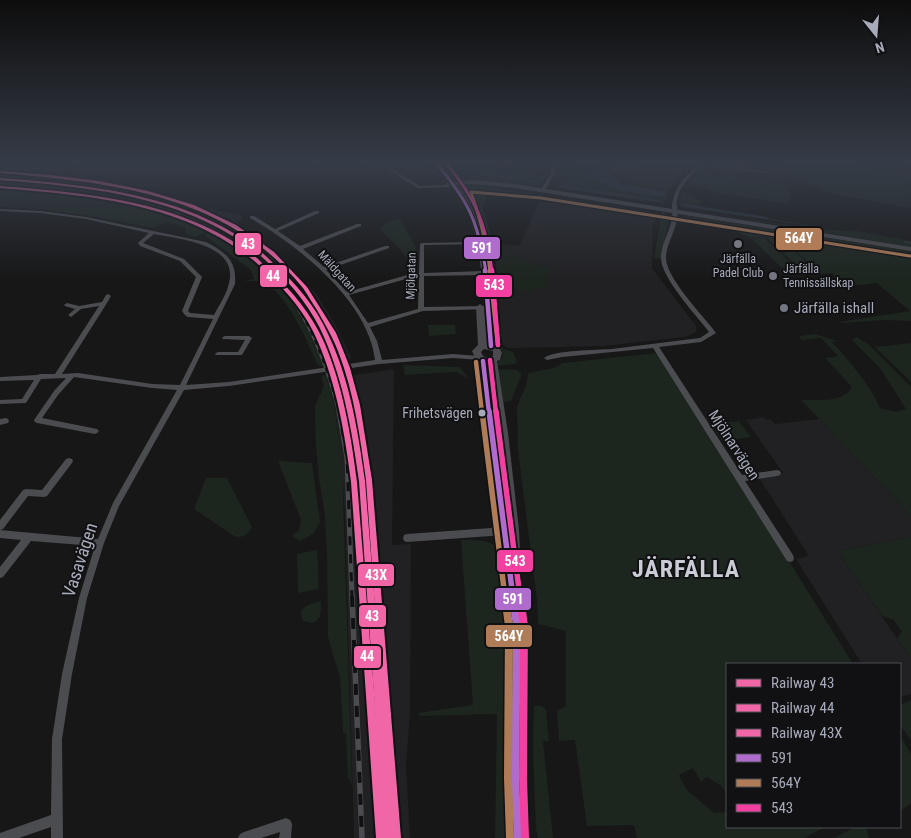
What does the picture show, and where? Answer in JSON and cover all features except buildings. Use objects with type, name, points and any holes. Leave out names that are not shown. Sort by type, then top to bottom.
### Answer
[{"type":"street","points":[[461,202],[477,243]]},
{"type":"street","points":[[465,202],[472,216],[481,273],[484,308],[484,354],[508,531],[517,626],[516,778],[518,838]]},
{"type":"street","points":[[612,202],[911,249]]},
{"type":"street","points":[[547,358],[701,340],[713,333],[672,281],[663,264],[668,233],[674,220],[675,202]]},
{"type":"street","name":"Vasavägen","points":[[0,210],[40,212],[86,218],[204,243],[221,252],[230,264],[233,274],[232,284],[182,388],[116,505],[100,542],[83,598],[65,682],[57,739],[57,838]]},
{"type":"street","points":[[276,230],[317,212]]},
{"type":"street","name":"Mäldgatan","points":[[252,217],[276,230],[300,248],[324,269],[346,294],[377,348],[379,362]]},
{"type":"street","points":[[300,248],[359,225]]},
{"type":"street","points":[[152,232],[142,240],[140,243],[142,245],[182,260],[199,277],[185,311],[188,315],[216,317]]},
{"type":"street","name":"Mjölgatan","points":[[421,309],[422,244],[477,243]]},
{"type":"street","points":[[324,269],[387,247]]},
{"type":"street","points":[[346,294],[421,274],[481,273]]},
{"type":"street","points":[[58,375],[108,296]]},
{"type":"street","points":[[68,305],[79,308],[104,303]]},
{"type":"street","points":[[71,315],[79,308]]},
{"type":"street","points":[[366,326],[421,309],[484,308]]},
{"type":"street","points":[[218,354],[240,354],[249,338],[225,338]]},
{"type":"street","name":"Mjölnarvägen","points":[[655,346],[790,558]]},
{"type":"street","points":[[0,379],[73,375],[182,388],[229,384],[379,362],[484,354]]},
{"type":"street","points":[[73,375],[56,393],[37,420],[96,431]]},
{"type":"street","points":[[0,402],[24,401],[40,376]]},
{"type":"street","points":[[0,526],[26,492],[44,494],[68,461]]},
{"type":"street","points":[[739,479],[777,472]]},
{"type":"street","points":[[406,538],[508,531]]},
{"type":"street","points":[[0,534],[100,542]]},
{"type":"street","points":[[0,574],[29,536]]},
{"type":"street","points":[[2,838],[57,819]]},
{"type":"street","points":[[244,838],[286,824],[285,838]]},
{"type":"shaded area","points":[[0,202],[129,202],[165,211],[209,231],[195,237],[185,234],[186,228],[167,222],[153,228],[42,209],[0,207]]},
{"type":"shaded area","points":[[128,202],[175,202],[241,215],[243,218],[235,224],[287,262],[317,295],[336,326],[351,357],[348,363],[325,366],[295,308],[239,249],[216,234],[174,214]]},
{"type":"shaded area","points":[[477,202],[485,202],[483,208],[493,241],[489,242]]},
{"type":"shaded area","points":[[539,202],[587,202],[658,213],[653,225],[652,268],[696,326],[696,332],[685,337],[604,346],[508,348],[500,343],[495,243],[520,246]]},
{"type":"shaded area","points":[[679,202],[700,202],[699,206],[826,228],[853,229],[820,228],[680,207]]},
{"type":"shaded area","points":[[879,202],[911,202],[911,208]]},
{"type":"shaded area","points":[[682,209],[823,230],[857,231],[911,241],[911,247]]},
{"type":"shaded area","points":[[662,211],[669,216],[661,259],[654,258]]},
{"type":"shaded area","points":[[680,216],[911,251],[911,321],[839,322],[910,311],[877,283],[834,288],[830,283],[839,282],[832,273],[816,274],[811,269],[814,268],[781,236],[779,237],[812,267],[800,269],[767,238],[770,237],[750,238],[741,235],[738,229],[708,226],[708,221]]},
{"type":"shaded area","points":[[399,218],[416,247],[414,261],[409,261],[380,229],[386,223]]},
{"type":"shaded area","points":[[211,232],[245,253],[274,281],[298,314],[325,366],[318,366],[297,322],[283,300],[265,283],[244,281],[254,279],[251,270],[204,235]]},
{"type":"shaded area","points":[[764,238],[797,269],[784,270],[752,239]]},
{"type":"shaded area","points":[[508,255],[549,268],[546,275],[547,288],[534,288],[533,291],[518,291],[517,287],[501,287],[499,265]]},
{"type":"shaded area","points":[[490,318],[494,318],[495,335],[498,344],[506,350],[513,352],[517,362],[515,364],[498,366],[498,369],[517,370],[522,374],[511,401],[503,402],[500,380],[495,366],[503,356],[502,351],[494,341]]},
{"type":"shaded area","points":[[428,325],[455,325],[456,334],[429,336]]},
{"type":"shaded area","points":[[815,334],[838,341],[832,342],[865,381],[880,408],[896,412],[906,409],[880,368],[852,340],[856,337],[868,344],[911,387],[911,516],[801,400],[836,398],[848,392],[852,387],[825,358],[838,356],[821,338],[802,340],[799,336]]},
{"type":"shaded area","points":[[911,343],[911,382],[875,347]]},
{"type":"shaded area","points":[[657,353],[852,663],[726,663],[726,792],[722,786],[707,777],[701,782],[693,768],[679,775],[687,790],[714,813],[726,812],[726,828],[823,828],[804,838],[637,838],[634,825],[587,826],[575,740],[559,741],[557,711],[566,706],[566,631],[538,624],[537,600],[518,450],[517,406],[526,386],[528,374],[554,368],[562,363]]},
{"type":"shaded area","points":[[403,365],[460,367],[469,379],[456,372],[405,375]]},
{"type":"shaded area","points":[[394,369],[392,545],[411,544],[410,713],[406,764],[410,838],[354,838],[345,513],[338,430],[334,403],[326,375],[348,372],[355,375]]},
{"type":"shaded area","points":[[326,375],[334,403],[342,463],[352,785],[348,778],[346,734],[343,732],[340,678],[328,637],[325,516],[316,447],[315,406],[324,386],[321,376]]},
{"type":"shaded area","points":[[764,417],[766,420],[771,419],[775,424],[819,419],[911,516],[911,537],[837,551],[911,659],[911,694],[901,697],[901,663],[861,663],[796,559],[809,556],[759,478],[783,473],[746,420]]},
{"type":"shaded area","points":[[739,421],[751,437],[722,441],[711,424]]},
{"type":"shaded area","points":[[278,461],[312,463],[320,522],[313,534],[300,541],[292,536],[299,530],[301,520]]},
{"type":"shaded area","points":[[206,478],[227,478],[252,528],[242,537],[234,536],[194,509]]},
{"type":"shaded area","points":[[911,537],[911,659],[897,638],[902,632],[894,620],[882,616],[837,551]]},
{"type":"shaded area","points":[[461,540],[487,542],[501,550],[508,626],[507,838],[495,838],[497,714],[420,716],[418,713],[473,705]]},
{"type":"shaded area","points":[[317,550],[319,589],[298,593],[297,554]]},
{"type":"shaded area","points":[[321,601],[318,619],[313,623],[303,621],[301,612],[303,609]]},
{"type":"shaded area","points":[[911,700],[911,740],[901,726],[901,705]]},
{"type":"shaded area","points":[[534,706],[542,706],[546,710],[549,741],[543,741],[553,838],[538,838],[536,829],[533,748]]},
{"type":"shaded area","points":[[901,738],[911,754],[911,803],[901,811]]},
{"type":"shaded area","points":[[853,828],[866,828],[869,838],[834,838]]},
{"type":"waterway","points":[[683,205],[767,218]]},
{"type":"waterway","points":[[905,242],[911,243]]},
{"type":"railway","points":[[163,202],[193,212],[228,229],[260,250],[288,275],[311,304],[330,337],[345,373],[356,413]]},
{"type":"railway","points":[[170,211],[207,226],[239,246],[261,264],[280,284],[310,330],[331,383],[339,413]]},
{"type":"railway","points":[[339,411],[347,458],[352,597]]},
{"type":"railway","points":[[356,411],[364,458],[377,597]]},
{"type":"railway","points":[[352,596],[362,838]]},
{"type":"railway","points":[[377,596],[397,838]]},
{"type":"rail line","name":"44","points":[[123,202],[186,219],[219,235],[251,256],[280,282],[313,326],[321,342],[338,393],[352,464],[381,838]]},
{"type":"rail line","name":"43","points":[[156,202],[189,212],[223,228],[255,249],[284,275],[302,297],[318,320],[334,354],[353,426],[362,481],[389,838]]},
{"type":"rail line","name":"43X","points":[[179,202],[234,226],[273,253],[306,288],[341,350],[360,424],[369,480],[396,837]]},
{"type":"transit line","name":"591","points":[[466,202],[474,220],[483,255],[491,346]]},
{"type":"transit line","name":"543","points":[[474,202],[481,218],[490,254],[498,345]]},
{"type":"transit line","name":"564Y","points":[[475,202],[488,252],[498,345]]},
{"type":"transit line","name":"564Y","points":[[567,202],[910,256]]},
{"type":"transit line","name":"543","points":[[490,360],[502,466],[524,626],[523,778],[525,838]]},
{"type":"transit line","name":"591","points":[[483,361],[495,467],[517,626],[515,778],[518,838]]},
{"type":"transit line","name":"564Y","points":[[476,362],[509,626],[508,778],[510,838]]},
{"type":"place","name":"Järfälla Padel Club","points":[[738,244]]},
{"type":"place","name":"Järfälla Tennissällskap","points":[[773,276]]},
{"type":"place","name":"Järfälla ishall","points":[[784,308]]},
{"type":"place","name":"Frihetsvägen","points":[[482,413]]},
{"type":"district","name":"JÄRFÄLLA","points":[[686,569]]}]
